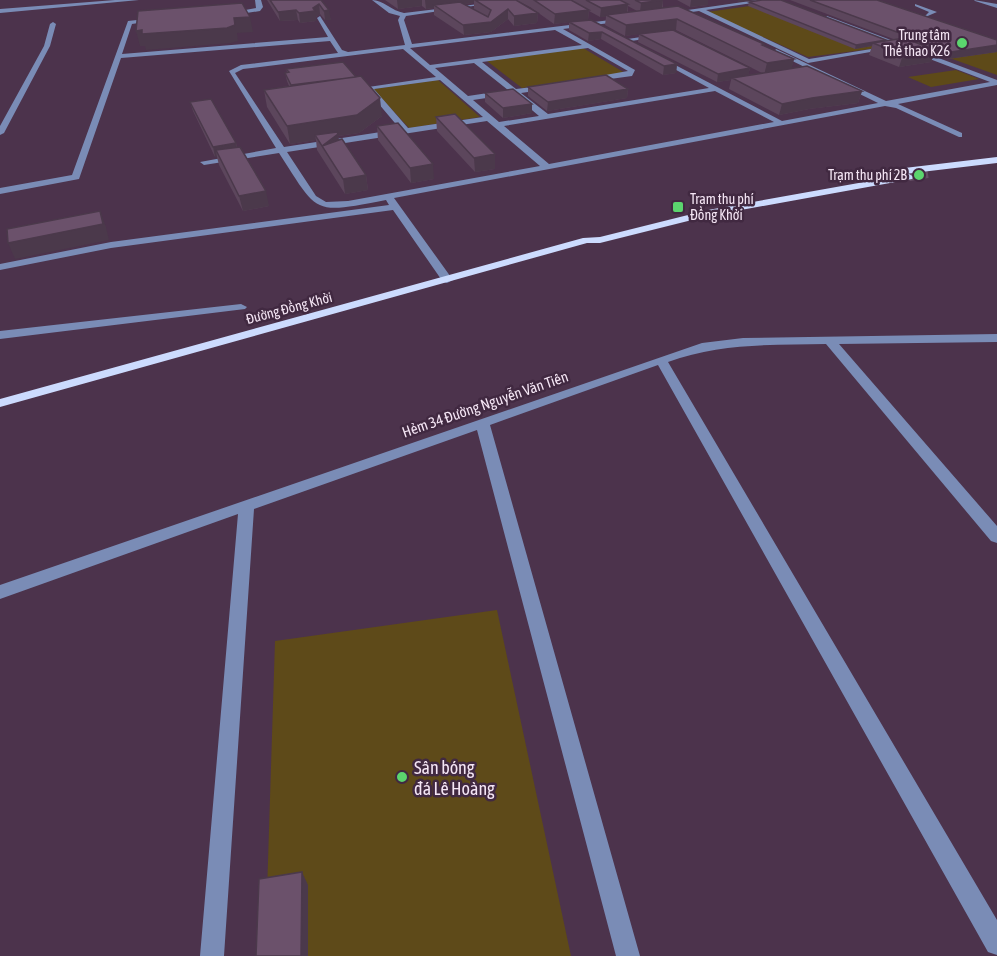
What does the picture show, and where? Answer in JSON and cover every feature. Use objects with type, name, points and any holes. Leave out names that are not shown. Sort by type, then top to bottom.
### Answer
[{"type":"main road","name":"Đường Đồng Khởi","points":[[587,240],[591,234],[613,228],[766,194],[958,163],[997,160]]},
{"type":"main road","name":"Đường Đồng Khởi","points":[[931,175],[969,168],[976,163]]},
{"type":"main road","name":"Đường Đồng Khởi","points":[[0,403],[587,240],[600,240],[708,213],[858,185],[911,178]]},
{"type":"street","points":[[0,11],[136,0]]},
{"type":"street","points":[[221,15],[258,10],[260,7],[258,0]]},
{"type":"street","points":[[375,0],[391,12],[404,15],[509,0],[517,5]]},
{"type":"street","points":[[657,14],[770,0]]},
{"type":"street","points":[[977,0],[997,6]]},
{"type":"street","points":[[677,4],[886,104],[898,106],[959,135]]},
{"type":"street","points":[[660,5],[670,9]]},
{"type":"street","points":[[917,5],[934,12],[925,17]]},
{"type":"street","points":[[699,9],[808,61],[902,46]]},
{"type":"street","points":[[588,14],[608,31]]},
{"type":"street","points":[[915,14],[935,21]]},
{"type":"street","points":[[404,15],[401,20],[407,46],[441,78],[547,167]]},
{"type":"street","points":[[635,17],[345,54],[231,72],[313,198],[319,203],[341,206],[997,82]]},
{"type":"street","points":[[824,17],[997,82]]},
{"type":"street","points":[[320,18],[339,51],[345,54]]},
{"type":"street","points":[[0,191],[76,177],[130,22],[167,19]]},
{"type":"street","points":[[0,133],[47,46],[53,24]]},
{"type":"street","points":[[555,27],[632,72],[580,82]]},
{"type":"street","points":[[636,46],[621,40],[663,35]]},
{"type":"street","points":[[118,56],[332,39]]},
{"type":"street","points":[[429,67],[607,43]]},
{"type":"street","points":[[655,56],[781,123]]},
{"type":"street","points":[[476,61],[546,117]]},
{"type":"street","points":[[805,72],[816,71]]},
{"type":"street","points":[[345,91],[441,78]]},
{"type":"street","points":[[497,125],[733,84]]},
{"type":"street","points":[[466,99],[558,85]]},
{"type":"street","points":[[369,88],[406,131]]},
{"type":"street","points":[[252,104],[264,103]]},
{"type":"street","points":[[886,104],[886,108],[947,137]]},
{"type":"street","points":[[204,162],[489,118]]},
{"type":"street","points":[[389,197],[447,280]]},
{"type":"street","points":[[0,267],[122,243],[396,207]]},
{"type":"street","points":[[0,335],[241,307]]},
{"type":"street","name":"Hẻm 34 Đường Nguyễn Văn Tiên","points":[[0,592],[661,360],[718,344],[997,338]]},
{"type":"street","points":[[830,341],[997,537]]},
{"type":"street","points":[[661,360],[997,943]]},
{"type":"street","points":[[482,422],[628,956]]},
{"type":"street","points":[[212,956],[247,504]]},
{"type":"shaded area","points":[[779,2],[886,47],[808,57],[707,12]]},
{"type":"shaded area","points":[[997,43],[997,75],[916,46]]},
{"type":"shaded area","points":[[583,48],[625,73],[522,88],[487,61]]},
{"type":"shaded area","points":[[956,70],[979,79],[931,87],[908,77]]},
{"type":"shaded area","points":[[438,80],[480,117],[409,128],[373,89]]},
{"type":"shaded area","name":"Sân bóng đá Lê Hoàng","points":[[497,610],[571,956],[265,956],[275,641]]},
{"type":"building","points":[[270,0],[321,0],[329,10],[324,11],[319,4],[313,8],[315,11],[278,12]]},
{"type":"building","points":[[475,0],[516,0],[538,13],[514,16],[508,9],[491,22],[463,25],[434,5],[460,2],[488,17],[491,10]]},
{"type":"building","points":[[534,0],[571,0],[589,10],[555,14]]},
{"type":"building","points":[[586,0],[620,0],[628,4],[601,8]]},
{"type":"building","points":[[635,0],[663,0],[641,3]]},
{"type":"building","points":[[781,0],[886,40],[856,45],[749,2]]},
{"type":"building","name":"Trung tâm Thể thao K26","points":[[810,0],[877,0],[997,40],[997,45],[951,52]]},
{"type":"building","points":[[242,3],[250,17],[234,18],[235,25],[227,28],[142,34],[142,30],[136,31],[138,11]]},
{"type":"building","points":[[678,6],[794,59],[767,63],[677,19],[626,25],[606,15]]},
{"type":"building","points":[[591,20],[677,64],[664,66],[602,32],[589,33],[569,22]]},
{"type":"building","points":[[673,30],[750,68],[718,74],[639,34]]},
{"type":"building","points":[[904,38],[935,50],[903,55],[873,43]]},
{"type":"building","points":[[343,62],[356,77],[291,85],[285,73],[289,72],[286,69]]},
{"type":"building","points":[[807,66],[862,91],[782,104],[732,78]]},
{"type":"building","points":[[606,75],[628,89],[548,102],[528,87]]},
{"type":"building","points":[[361,76],[380,98],[357,115],[287,126],[264,90]]},
{"type":"building","points":[[513,89],[532,104],[503,108],[485,93]]},
{"type":"building","points":[[211,99],[236,143],[213,147],[190,102]]},
{"type":"building","points":[[455,114],[495,154],[474,158],[436,117]]},
{"type":"building","points":[[398,123],[433,164],[410,168],[377,126]]},
{"type":"building","points":[[337,132],[338,134],[322,146],[315,135]]},
{"type":"building","points":[[342,139],[366,175],[343,179],[322,146]]},
{"type":"building","points":[[240,147],[266,191],[239,196],[216,150]]},
{"type":"building","points":[[100,211],[103,224],[8,243],[7,229]]},
{"type":"building","points":[[302,872],[301,956],[256,956],[259,879]]},
{"type":"tunnel","points":[[909,177],[928,174]]},
{"type":"place","name":"Trung tâm Thể thao K26","points":[[962,43]]},
{"type":"place","name":"Trạm thu phí 2B","points":[[919,175]]},
{"type":"place","name":"Trạm thu phí Đồng Khởi","points":[[678,207]]},
{"type":"place","name":"Sân bóng đá Lê Hoàng","points":[[402,777]]}]
